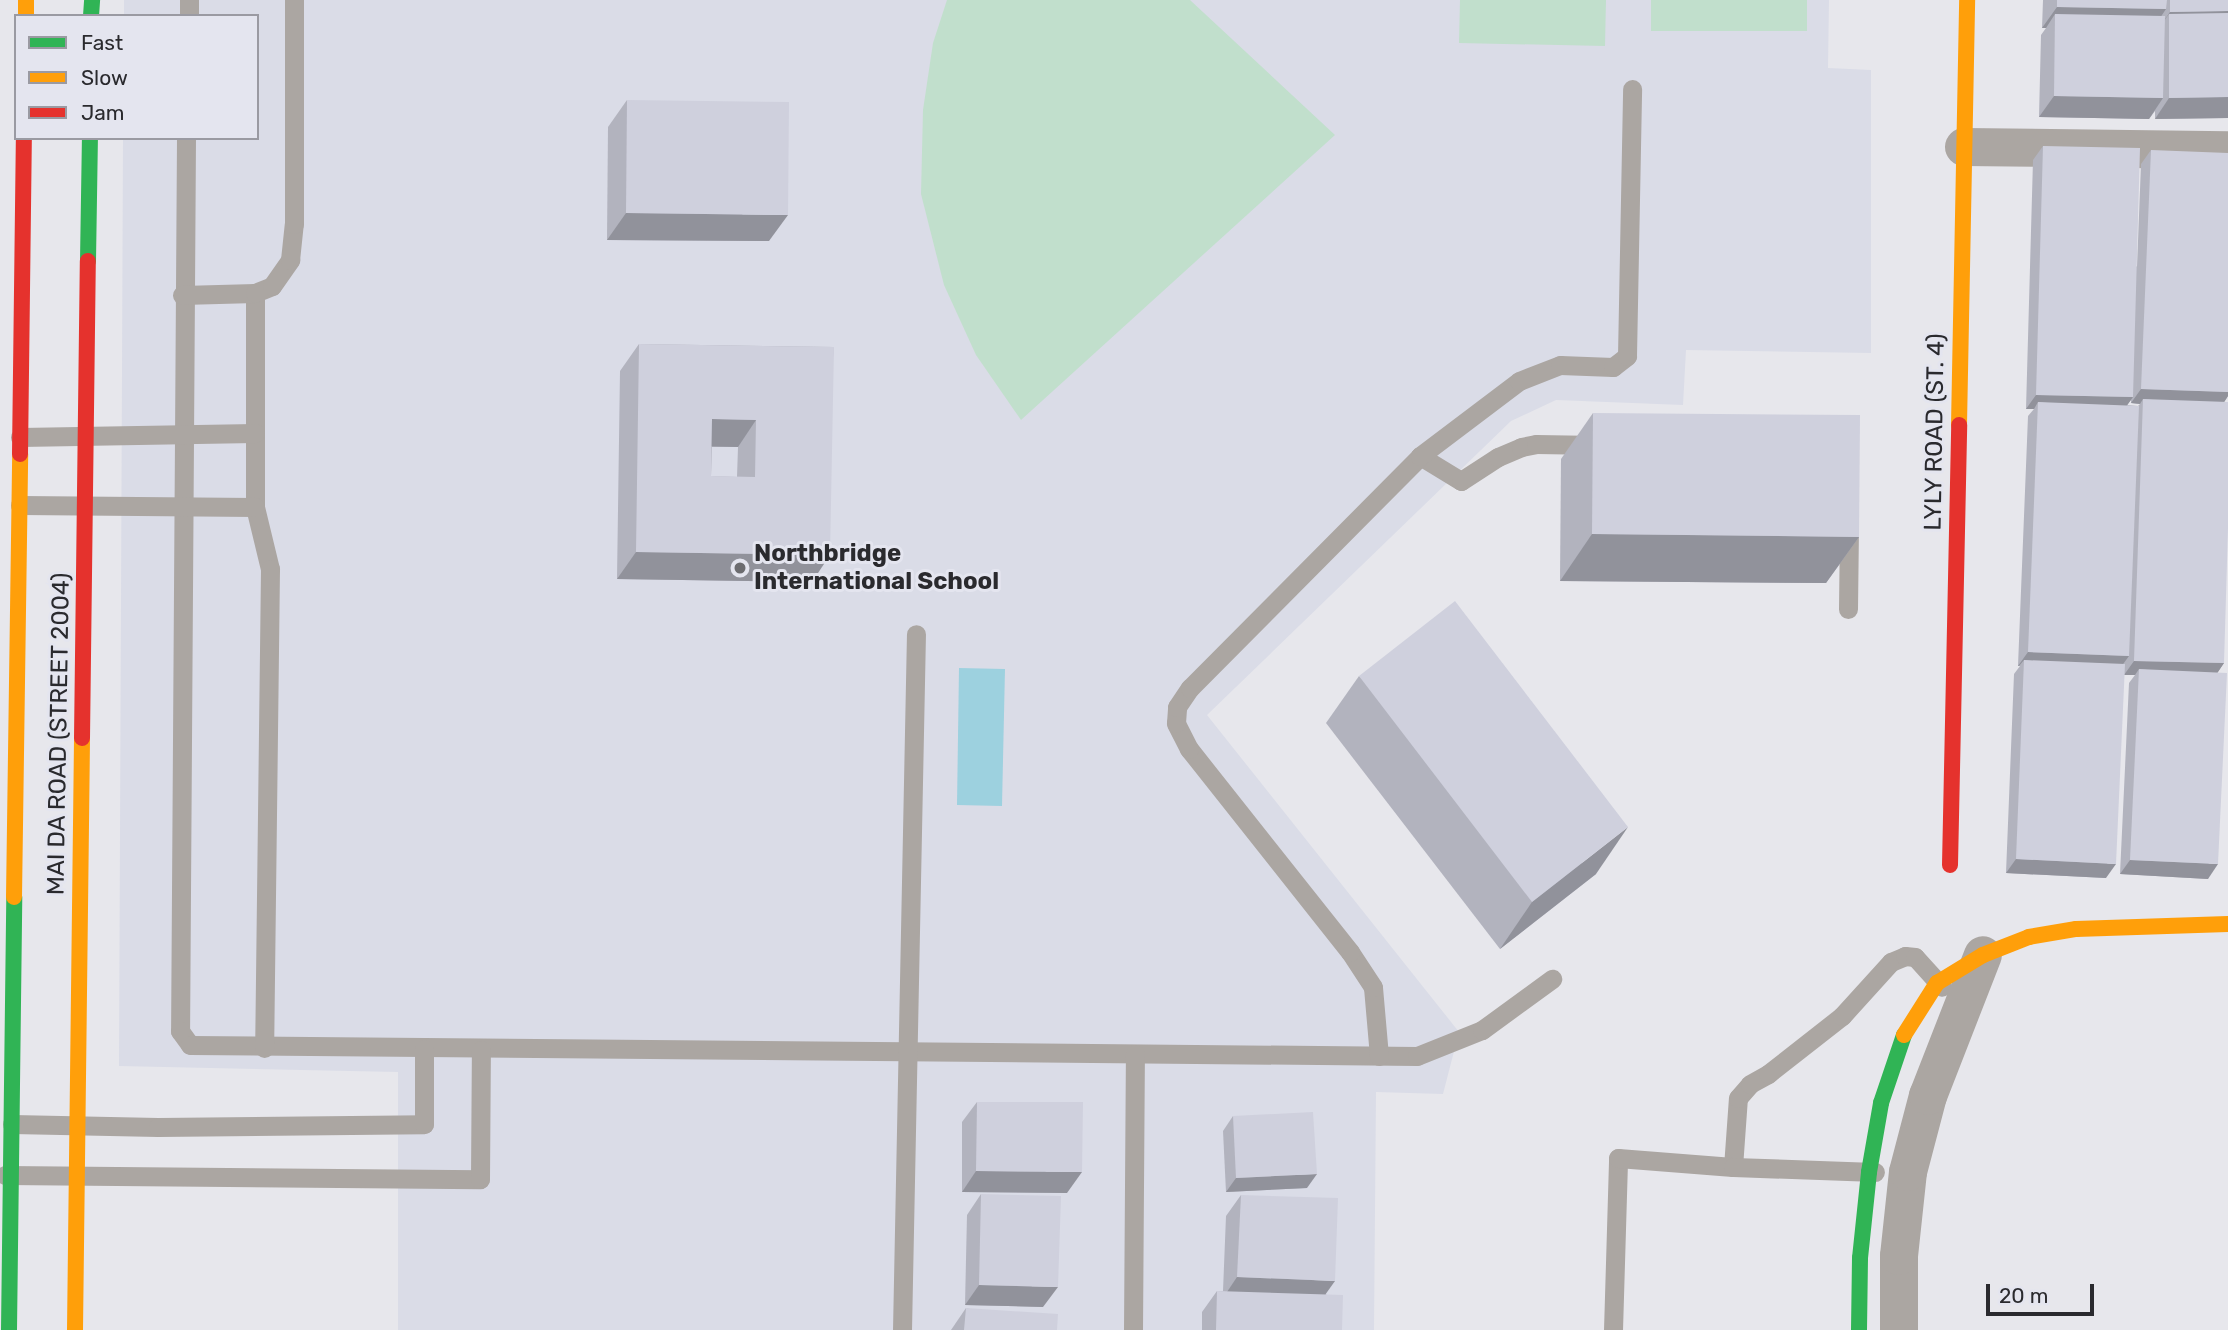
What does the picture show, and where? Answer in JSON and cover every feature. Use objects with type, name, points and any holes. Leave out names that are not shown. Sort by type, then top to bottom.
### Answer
[{"type":"main road","name":"LYLY ROAD (ST. 4)","points":[[1950,865],[1966,0]]},
{"type":"main road","name":"MAI DA ROAD (STREET 2004)","points":[[9,1330],[6,1175],[12,1124],[7,940],[20,505],[24,140]]},
{"type":"main road","name":"MAI DA ROAD (STREET 2004)","points":[[75,1330],[90,140]]},
{"type":"main road","points":[[1983,954],[2029,937],[2076,929],[2228,923]]},
{"type":"main road","points":[[1859,1330],[1860,1258],[1869,1172],[1881,1103],[1905,1032],[1949,994]]},
{"type":"street","points":[[1964,147],[2228,150]]},
{"type":"street","points":[[1899,1330],[1899,1256],[1909,1172],[1949,994],[1983,954]]},
{"type":"lane","points":[[182,295],[254,293],[272,286],[290,260],[294,223],[294,0]]},
{"type":"lane","points":[[1379,1056],[1373,987],[1350,952],[1189,749],[1176,723],[1177,707],[1190,688],[1420,456],[1519,381],[1560,365],[1613,367],[1627,356],[1632,89]]},
{"type":"lane","points":[[186,140],[182,295],[180,1031],[190,1045],[481,1050],[1417,1056],[1482,1030],[1552,979]]},
{"type":"lane","points":[[254,293],[255,507],[270,569],[264,1048]]},
{"type":"lane","points":[[20,437],[255,433]]},
{"type":"lane","points":[[1420,456],[1461,481],[1499,457],[1521,447],[1536,444],[1614,445]]},
{"type":"lane","points":[[1848,609],[1849,503]]},
{"type":"lane","points":[[20,505],[255,507]]},
{"type":"lane","points":[[902,1330],[916,634]]},
{"type":"lane","points":[[1733,1167],[1738,1097],[1750,1084],[1797,1052],[1842,1016],[1891,962],[1905,956],[1915,957],[1949,994]]},
{"type":"lane","points":[[12,1124],[158,1127],[424,1124],[424,1049]]},
{"type":"lane","points":[[6,1175],[480,1179],[481,1050]]},
{"type":"lane","points":[[1133,1330],[1136,1055]]},
{"type":"lane","points":[[1613,1330],[1618,1158],[1733,1167],[1909,1172]]},
{"type":"shaded area","name":"Northbridge International School","points":[[124,0],[1829,0],[1828,68],[1871,70],[1871,353],[1686,350],[1683,405],[1556,400],[1511,421],[1207,715],[1459,1032],[1443,1094],[1376,1092],[1374,1330],[398,1330],[398,1072],[119,1066],[123,140],[259,140],[259,14],[124,14]]},
{"type":"green space","points":[[947,0],[1190,0],[1335,135],[1021,420],[976,355],[944,285],[921,194],[923,110],[933,43]]},
{"type":"green space","points":[[1460,0],[1606,0],[1605,46],[1459,43]]},
{"type":"green space","points":[[1651,0],[1807,0],[1807,31],[1651,31]]},
{"type":"water","points":[[959,668],[1005,669],[1002,806],[957,805]]},
{"type":"building","points":[[2057,0],[2167,0],[2166,9],[2057,7]]},
{"type":"building","points":[[2170,0],[2228,0],[2228,11],[2170,12]]},
{"type":"building","points":[[2228,13],[2228,97],[2169,98],[2169,14]]},
{"type":"building","points":[[2055,14],[2165,16],[2163,98],[2054,96]]},
{"type":"building","points":[[627,100],[789,102],[788,215],[626,213]]},
{"type":"building","points":[[2043,146],[2140,148],[2133,397],[2036,395]]},
{"type":"building","points":[[2151,150],[2228,153],[2228,392],[2141,389]]},
{"type":"building","points":[[639,344],[834,347],[830,555],[636,552]],"holes":[[[712,419],[756,420],[755,477],[711,476]]]},
{"type":"building","points":[[2143,399],[2228,402],[2224,663],[2134,661]]},
{"type":"building","points":[[2038,402],[2139,406],[2129,656],[2028,652]]},
{"type":"building","points":[[1593,413],[1860,415],[1859,537],[1592,534]]},
{"type":"building","points":[[1455,601],[1628,827],[1532,902],[1359,676]]},
{"type":"building","points":[[2024,660],[2125,664],[2116,864],[2016,859]]},
{"type":"building","points":[[2139,669],[2227,673],[2218,864],[2130,860]]},
{"type":"building","points":[[977,1102],[1083,1102],[1082,1172],[976,1171]]},
{"type":"building","points":[[1313,1112],[1317,1174],[1236,1178],[1233,1116]]},
{"type":"building","points":[[981,1194],[1061,1196],[1058,1287],[979,1285]]},
{"type":"building","points":[[1241,1195],[1338,1198],[1335,1281],[1237,1277]]},
{"type":"building","points":[[1217,1291],[1343,1295],[1342,1330],[1216,1330]]},
{"type":"building","points":[[966,1308],[1058,1314],[1057,1330],[964,1330]]},
{"type":"traffic: fast","points":[[91,14],[92,0]]},
{"type":"traffic: fast","points":[[88,261],[90,140]]},
{"type":"traffic: fast","points":[[9,1330],[14,897]]},
{"type":"traffic: fast","points":[[1859,1330],[1860,1258],[1869,1172],[1881,1103],[1904,1035]]},
{"type":"traffic: slow","points":[[26,0],[26,14]]},
{"type":"traffic: slow","points":[[1959,425],[1967,0]]},
{"type":"traffic: slow","points":[[14,897],[20,454]]},
{"type":"traffic: slow","points":[[75,1330],[82,738]]},
{"type":"traffic: slow","points":[[1904,1035],[1937,983],[1983,955],[2029,937],[2076,929],[2228,924]]},
{"type":"traffic: jam","points":[[20,454],[24,140]]},
{"type":"traffic: jam","points":[[82,738],[88,261]]},
{"type":"traffic: jam","points":[[1950,865],[1959,425]]},
{"type":"place","name":"Northbridge International School","points":[[740,568]]}]
